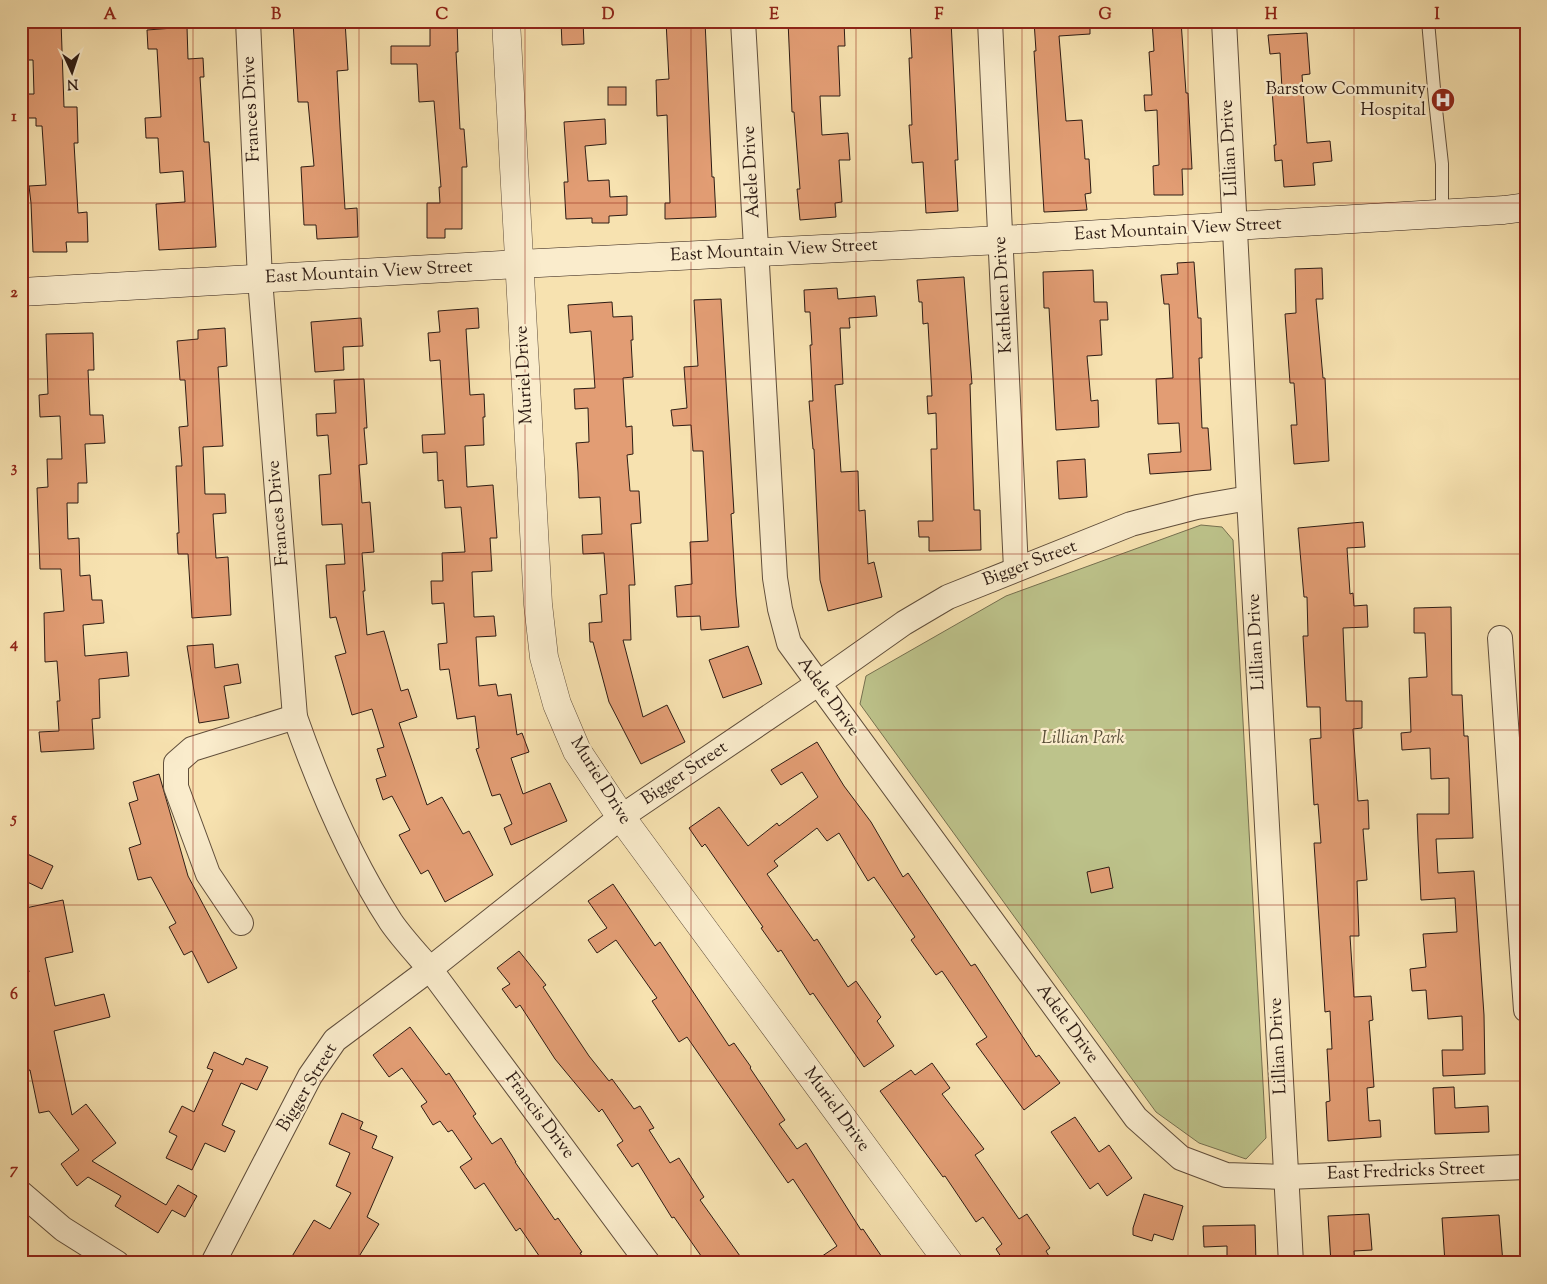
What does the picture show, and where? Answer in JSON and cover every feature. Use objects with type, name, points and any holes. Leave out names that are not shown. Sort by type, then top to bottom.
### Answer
[{"type":"main road","name":"Muriel Drive","points":[[506,21],[538,604],[544,657],[557,704],[577,752],[621,817],[948,1262]]},
{"type":"main road","name":"East Mountain View Street","points":[[21,292],[756,251],[1235,227],[1504,210],[1526,206]]},
{"type":"street","name":"Frances Drive","points":[[248,21],[260,279],[295,717],[314,771],[367,881],[392,923],[430,969]]},
{"type":"street","name":"Adele Drive","points":[[744,21],[775,578],[780,609],[789,642],[1136,1118],[1181,1158],[1198,1165],[1226,1175],[1287,1177]]},
{"type":"street","name":"Kathleen Drive","points":[[990,21],[1016,569]]},
{"type":"street","name":"Lillian Drive","points":[[1224,21],[1292,1263]]},
{"type":"street","name":"Bigger Street","points":[[213,1263],[310,1076],[335,1040],[430,969],[621,817],[904,622],[948,597],[1131,524],[1197,507],[1249,498]]},
{"type":"street","points":[[1500,638],[1526,1010]]},
{"type":"street","points":[[241,923],[208,874],[176,786],[176,763],[192,750],[295,717]]},
{"type":"street","name":"Francis Drive","points":[[430,969],[648,1263]]},
{"type":"street","name":"East Fredricks Street","points":[[1287,1177],[1526,1167]]},
{"type":"street","points":[[21,1193],[63,1229],[117,1263]]},
{"type":"lane","points":[[1428,21],[1442,164],[1442,214]]},
{"type":"green space","name":"Lillian Park","points":[[1201,525],[1222,527],[1233,540],[1266,1138],[1246,1159],[1199,1143],[1156,1112],[860,704],[866,676],[1006,596]]},
{"type":"building","points":[[21,21],[61,21],[64,107],[77,107],[78,143],[74,143],[78,213],[87,212],[88,242],[66,242],[67,252],[33,252],[29,186],[46,185],[42,126],[36,126],[36,118],[25,118],[25,94],[34,94],[33,60],[21,60]]},
{"type":"building","points":[[345,21],[348,70],[337,71],[340,127],[345,209],[357,208],[358,237],[317,239],[316,225],[304,225],[301,167],[314,166],[308,102],[298,102],[293,22]]},
{"type":"building","points":[[430,21],[457,21],[458,52],[456,52],[460,129],[464,129],[467,167],[462,167],[462,229],[445,229],[445,238],[427,238],[427,203],[440,203],[439,187],[441,187],[434,101],[419,102],[417,64],[391,64],[391,46],[430,46]]},
{"type":"building","points":[[561,21],[583,21],[584,44],[562,45]]},
{"type":"building","points":[[666,21],[705,21],[712,177],[714,177],[716,217],[665,219],[665,203],[670,203],[667,115],[657,116],[656,80],[669,79]]},
{"type":"building","points":[[788,21],[844,21],[845,46],[838,46],[840,96],[820,96],[822,135],[848,133],[850,160],[839,160],[842,202],[835,203],[836,217],[800,220],[797,189],[800,189],[794,112],[792,112]]},
{"type":"building","points":[[910,21],[951,21],[958,160],[955,160],[958,211],[926,213],[923,162],[912,163],[909,125],[912,125],[909,58],[912,58]]},
{"type":"building","points":[[1034,21],[1090,21],[1090,34],[1059,36],[1066,121],[1082,120],[1085,159],[1089,159],[1091,193],[1085,194],[1087,210],[1044,212],[1034,51],[1036,51]]},
{"type":"building","points":[[1152,21],[1181,21],[1186,93],[1188,93],[1192,169],[1182,169],[1183,195],[1154,195],[1153,166],[1159,165],[1157,110],[1145,111],[1144,95],[1152,95],[1149,52],[1154,51]]},
{"type":"building","points":[[187,27],[188,59],[203,58],[204,77],[200,77],[204,142],[209,142],[216,247],[159,250],[156,204],[185,202],[183,171],[160,173],[158,138],[146,138],[145,118],[161,117],[157,49],[148,49],[147,30]]},
{"type":"building","points":[[1307,33],[1310,74],[1302,75],[1307,143],[1330,141],[1332,161],[1313,163],[1315,185],[1284,187],[1282,160],[1275,161],[1274,145],[1276,145],[1272,89],[1282,89],[1280,53],[1270,54],[1268,35]]},
{"type":"building","points":[[608,87],[626,87],[626,105],[608,105]]},
{"type":"building","points":[[605,119],[606,144],[585,146],[588,181],[609,180],[610,197],[627,196],[627,215],[609,216],[609,223],[592,223],[592,218],[566,219],[564,182],[568,182],[564,122]]},
{"type":"building","points":[[1194,262],[1198,318],[1201,318],[1202,358],[1199,358],[1202,428],[1208,428],[1211,470],[1150,474],[1148,454],[1181,452],[1179,423],[1158,424],[1156,379],[1173,378],[1169,304],[1164,304],[1161,275],[1178,274],[1177,263]]},
{"type":"building","points":[[1322,268],[1323,299],[1316,299],[1323,378],[1325,378],[1329,461],[1294,464],[1291,425],[1297,425],[1294,383],[1290,383],[1285,314],[1296,313],[1295,269]]},
{"type":"building","points":[[1093,270],[1094,302],[1107,302],[1108,320],[1100,320],[1102,355],[1087,356],[1091,401],[1098,400],[1099,427],[1056,430],[1049,308],[1044,308],[1043,272]]},
{"type":"building","points":[[964,277],[972,384],[970,384],[974,510],[980,510],[981,550],[929,551],[929,537],[919,537],[918,521],[933,521],[931,449],[937,449],[936,413],[928,414],[927,396],[932,396],[928,323],[923,324],[922,302],[919,302],[917,280]]},
{"type":"building","points":[[837,288],[838,299],[875,296],[877,316],[849,318],[850,328],[840,328],[843,384],[835,385],[841,472],[858,471],[859,511],[865,510],[868,564],[874,562],[882,597],[828,611],[820,580],[814,449],[809,401],[813,401],[810,345],[812,345],[810,312],[805,312],[804,290]]},
{"type":"building","points":[[721,299],[734,513],[731,514],[739,627],[701,630],[700,616],[677,617],[675,586],[692,584],[690,542],[708,541],[703,451],[693,451],[691,425],[673,426],[671,410],[687,408],[684,367],[698,366],[694,300]]},
{"type":"building","points":[[612,302],[613,317],[632,316],[633,377],[623,378],[626,427],[632,426],[633,454],[627,455],[630,491],[639,491],[641,523],[631,524],[635,585],[629,585],[631,640],[623,640],[643,717],[667,705],[685,742],[641,764],[609,702],[593,642],[590,642],[589,623],[602,622],[600,595],[607,594],[604,553],[583,554],[582,535],[602,534],[600,497],[579,498],[576,443],[589,442],[588,408],[575,409],[574,389],[595,388],[591,331],[570,333],[568,305]]},
{"type":"building","points":[[478,308],[479,328],[466,329],[470,395],[484,394],[484,445],[465,446],[467,487],[493,485],[497,538],[490,538],[492,571],[472,572],[474,617],[494,616],[496,636],[476,637],[479,686],[496,684],[498,696],[511,694],[517,735],[522,733],[529,752],[511,758],[523,794],[550,783],[567,821],[511,845],[504,828],[512,824],[500,794],[492,796],[476,749],[479,748],[475,716],[457,719],[449,669],[440,670],[438,644],[447,643],[444,603],[432,604],[431,581],[443,581],[442,553],[465,552],[461,507],[445,508],[443,480],[438,481],[437,452],[423,453],[422,435],[445,434],[440,360],[430,361],[428,333],[440,332],[438,311]]},
{"type":"building","points":[[361,318],[363,346],[343,347],[344,370],[315,372],[311,322]]},
{"type":"building","points":[[225,328],[227,366],[218,367],[223,446],[203,447],[205,494],[225,494],[226,513],[213,514],[216,558],[228,557],[231,615],[192,618],[188,554],[178,554],[176,466],[182,466],[179,427],[188,426],[185,380],[180,380],[177,341],[198,339],[198,330]]},
{"type":"building","points":[[93,333],[94,370],[88,370],[90,415],[103,415],[105,443],[85,444],[87,483],[78,483],[78,503],[67,503],[68,539],[79,538],[80,576],[90,575],[92,600],[102,600],[104,623],[83,625],[85,656],[127,652],[129,676],[99,679],[100,718],[92,719],[94,749],[41,752],[39,732],[59,731],[57,701],[60,701],[57,661],[45,662],[44,613],[64,611],[61,569],[40,569],[37,488],[48,487],[47,459],[62,459],[60,416],[40,417],[39,395],[48,394],[46,334]]},
{"type":"building","points":[[364,379],[367,428],[364,428],[367,464],[359,465],[362,503],[370,502],[374,552],[362,553],[367,635],[384,631],[401,691],[408,689],[417,717],[399,723],[427,805],[442,797],[463,834],[469,831],[493,875],[445,902],[428,870],[421,874],[399,835],[410,830],[392,796],[383,800],[376,779],[386,776],[377,749],[384,747],[372,709],[352,715],[335,656],[346,653],[336,617],[330,618],[326,565],[345,564],[342,524],[322,525],[319,475],[331,474],[328,435],[317,436],[316,414],[336,413],[334,380]]},
{"type":"building","points":[[1085,459],[1087,497],[1059,499],[1057,461]]},
{"type":"building","points":[[1363,522],[1365,547],[1347,548],[1350,594],[1353,593],[1354,606],[1367,605],[1368,627],[1343,628],[1346,701],[1362,701],[1362,728],[1353,729],[1358,801],[1368,800],[1369,829],[1363,829],[1367,880],[1357,881],[1359,936],[1350,936],[1354,997],[1371,996],[1373,1020],[1369,1021],[1374,1087],[1367,1088],[1369,1121],[1380,1120],[1381,1137],[1328,1141],[1326,1102],[1330,1101],[1327,1049],[1332,1049],[1330,1011],[1325,1012],[1314,843],[1321,843],[1318,804],[1314,805],[1310,739],[1321,738],[1320,707],[1307,707],[1303,636],[1308,636],[1307,597],[1304,597],[1298,528]]},
{"type":"building","points":[[1451,607],[1452,695],[1462,695],[1464,736],[1468,736],[1473,838],[1436,839],[1438,873],[1474,871],[1484,1015],[1485,1074],[1443,1076],[1442,1050],[1463,1050],[1462,1016],[1428,1019],[1426,990],[1412,991],[1410,969],[1426,967],[1423,934],[1457,932],[1455,898],[1421,900],[1417,814],[1449,814],[1449,778],[1431,779],[1430,748],[1402,750],[1401,733],[1411,732],[1409,678],[1427,677],[1425,633],[1414,633],[1414,608]]},
{"type":"building","points":[[213,644],[215,668],[238,664],[241,683],[224,686],[229,718],[199,723],[187,646]]},
{"type":"building","points":[[748,646],[762,684],[723,698],[709,660]]},
{"type":"building","points":[[817,742],[844,786],[871,822],[903,877],[908,873],[971,966],[975,964],[1036,1057],[1039,1055],[1060,1083],[1024,1110],[976,1044],[987,1037],[942,971],[936,975],[911,940],[915,937],[874,877],[868,881],[839,833],[827,841],[817,828],[774,861],[778,866],[767,874],[814,941],[817,939],[848,987],[856,981],[881,1017],[877,1021],[894,1046],[864,1067],[813,993],[810,995],[781,950],[778,952],[761,928],[763,927],[705,844],[702,847],[689,828],[719,807],[748,846],[777,823],[779,826],[818,797],[802,772],[781,785],[771,770]]},
{"type":"building","points":[[159,774],[188,876],[237,968],[208,983],[192,951],[184,955],[169,927],[176,923],[151,877],[138,880],[129,848],[141,844],[129,803],[138,800],[133,782]]},
{"type":"building","points":[[21,851],[53,866],[42,889],[21,879]]},
{"type":"building","points":[[1109,867],[1113,888],[1091,893],[1087,872]]},
{"type":"building","points":[[613,884],[655,946],[660,942],[729,1046],[734,1043],[751,1067],[785,1120],[779,1124],[797,1149],[806,1143],[861,1230],[863,1229],[886,1263],[812,1263],[837,1246],[793,1179],[788,1183],[687,1037],[679,1042],[652,1001],[657,998],[616,940],[597,953],[588,940],[607,928],[588,901]]},
{"type":"building","points":[[63,900],[73,952],[45,958],[55,1006],[104,994],[110,1017],[54,1031],[72,1115],[86,1104],[116,1143],[92,1161],[166,1205],[178,1185],[197,1196],[185,1217],[172,1210],[158,1233],[115,1206],[121,1196],[88,1177],[77,1186],[61,1164],[79,1150],[49,1111],[39,1113],[30,1070],[21,1072],[21,1012],[24,1011],[21,997],[21,974],[29,972],[21,935],[21,909]]},
{"type":"building","points":[[519,951],[546,985],[543,987],[589,1056],[609,1081],[612,1079],[634,1109],[640,1106],[654,1128],[649,1130],[670,1163],[679,1158],[704,1197],[700,1200],[745,1263],[706,1263],[674,1217],[672,1218],[638,1163],[632,1167],[617,1145],[623,1141],[602,1109],[599,1112],[555,1059],[520,1005],[516,1008],[502,989],[510,984],[497,968]]},
{"type":"building","points":[[410,1027],[446,1075],[449,1073],[476,1114],[473,1116],[492,1144],[501,1138],[515,1162],[555,1220],[558,1218],[582,1252],[580,1253],[587,1263],[544,1263],[520,1228],[516,1231],[484,1183],[475,1189],[460,1167],[472,1159],[452,1130],[448,1132],[440,1121],[433,1125],[421,1106],[427,1102],[402,1068],[389,1077],[373,1055]]},
{"type":"building","points":[[214,1052],[243,1065],[246,1058],[268,1067],[257,1090],[241,1083],[222,1125],[235,1131],[225,1152],[205,1143],[192,1170],[166,1158],[177,1136],[169,1132],[182,1106],[194,1112],[213,1070],[207,1068]]},
{"type":"building","points":[[932,1063],[950,1088],[942,1094],[984,1149],[975,1155],[1019,1219],[1027,1214],[1050,1248],[1046,1251],[1053,1263],[1005,1263],[996,1249],[1002,1244],[983,1217],[976,1222],[945,1176],[943,1177],[880,1091],[911,1070],[915,1075]]},
{"type":"building","points":[[1454,1087],[1455,1108],[1488,1106],[1489,1132],[1435,1134],[1433,1088]]},
{"type":"building","points":[[342,1113],[363,1122],[360,1129],[377,1136],[372,1148],[393,1157],[367,1217],[379,1224],[355,1263],[288,1263],[314,1220],[330,1229],[351,1193],[336,1186],[350,1153],[329,1144]]},
{"type":"building","points":[[1075,1117],[1099,1152],[1109,1145],[1132,1178],[1107,1196],[1098,1183],[1090,1189],[1051,1132]]},
{"type":"building","points":[[1144,1194],[1183,1206],[1173,1240],[1154,1234],[1152,1241],[1133,1235],[1133,1228]]},
{"type":"building","points":[[1369,1214],[1372,1250],[1354,1251],[1355,1263],[1331,1263],[1328,1216]]},
{"type":"building","points":[[1499,1215],[1503,1263],[1445,1263],[1442,1218]]},
{"type":"building","points":[[1255,1225],[1256,1263],[1227,1263],[1227,1246],[1204,1247],[1203,1226]]},
{"type":"place","name":"Barstow Community Hospital","points":[[1443,100]]}]
